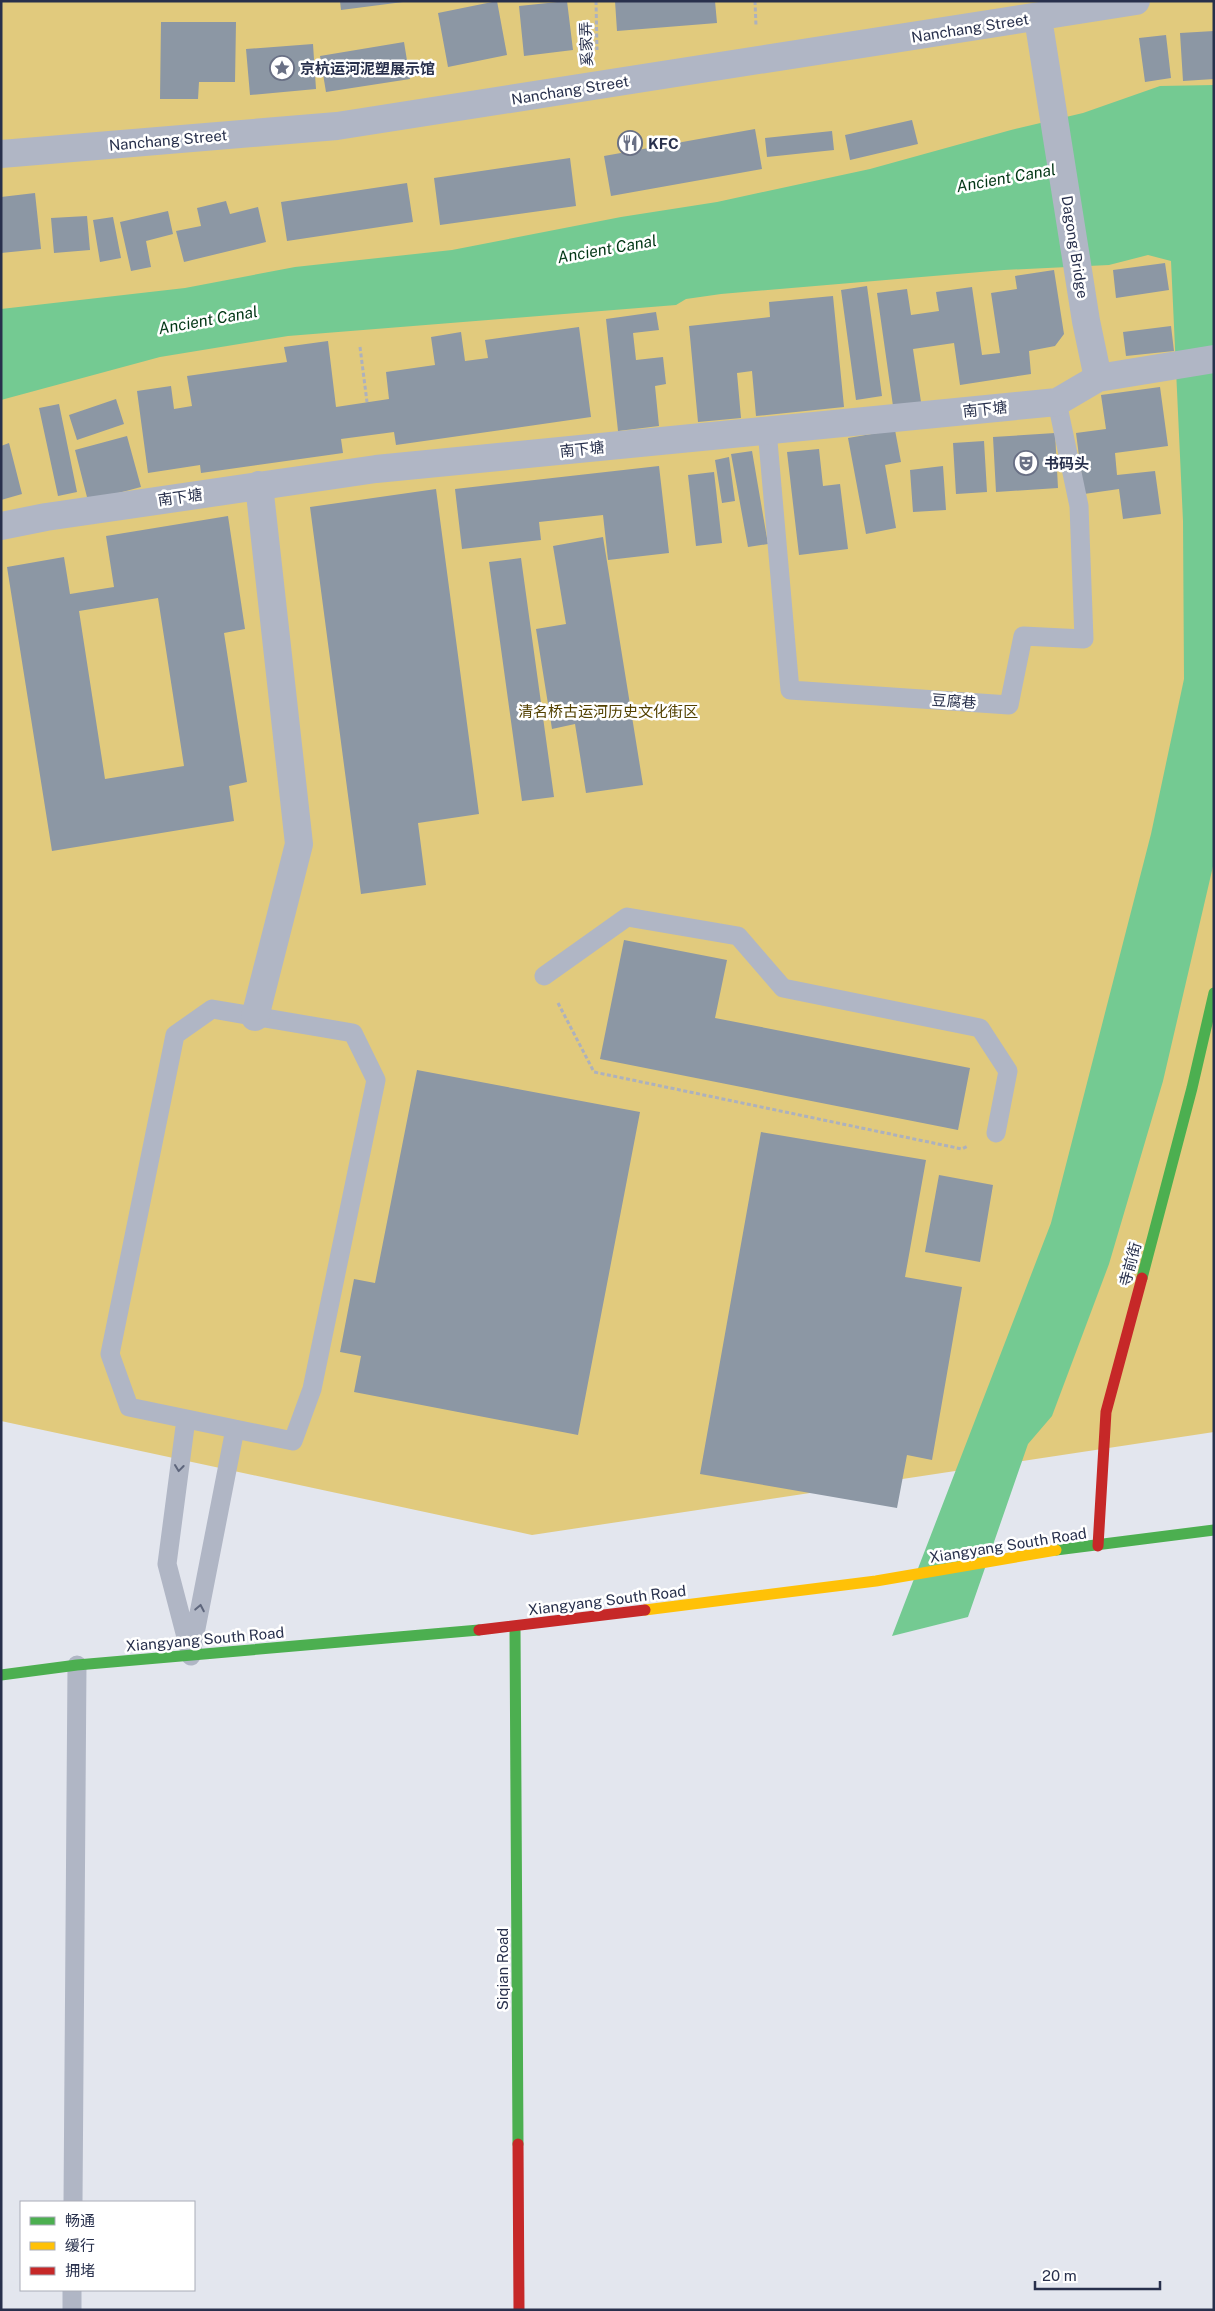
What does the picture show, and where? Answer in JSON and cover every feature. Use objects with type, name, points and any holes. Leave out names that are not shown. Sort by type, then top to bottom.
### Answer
[{"type":"street","name":"Nanchang Street","points":[[1,154],[338,126],[598,86],[1037,9],[1136,1]]},
{"type":"street","name":"Dagong Bridge","points":[[1037,9],[1086,321],[1098,378]]},
{"type":"street","name":"南下塘","points":[[1,526],[46,517],[376,469],[1058,402],[1098,378],[1214,358]]},
{"type":"street","points":[[255,1017],[299,844],[259,485]]},
{"type":"street","name":"寺前街","points":[[1098,1546],[1106,1412],[1192,1088],[1214,993]]},
{"type":"street","name":"Xiangyang South Road","points":[[1,1676],[77,1665],[515,1627],[876,1581],[1062,1549],[1214,1530]]},
{"type":"street","name":"Siqian Road","points":[[515,1627],[519,2310]]},
{"type":"lane","name":"豆腐巷","points":[[768,430],[790,690],[1009,705],[1023,636],[1084,639],[1079,506],[1058,402]]},
{"type":"lane","points":[[544,976],[627,917],[738,936],[782,988],[980,1028],[1008,1071],[996,1133]]},
{"type":"lane","points":[[212,1009],[353,1033],[376,1080],[312,1389],[292,1441],[186,1419],[129,1407],[110,1354],[175,1035],[212,1009]]},
{"type":"lane","points":[[186,1419],[167,1564],[191,1656]]},
{"type":"lane","points":[[191,1656],[235,1429]]},
{"type":"lane","points":[[73,2201],[77,1665]]},
{"type":"lane","points":[[72,2291],[72,2310]]},
{"type":"path","name":"奚家弄","points":[[596,1],[598,86]]},
{"type":"path","points":[[360,347],[367,402]]},
{"type":"path","points":[[544,976],[594,1072],[962,1149],[996,1133]]},
{"type":"green space","name":"清名桥古运河历史文化街区","points":[[1,1],[1214,1],[1214,1432],[532,1535],[1,1421]]},
{"type":"water","name":"Ancient Canal","points":[[1214,85],[1214,862],[1163,1081],[1109,1264],[1052,1416],[1028,1444],[968,1617],[892,1636],[1051,1223],[1151,834],[1184,679],[1183,521],[1171,261],[1148,255],[1109,265],[1004,270],[721,294],[686,299],[676,305],[288,336],[160,357],[1,400],[1,309],[185,288],[295,267],[452,250],[621,217],[717,202],[870,169],[1011,130],[1083,113],[1160,86]]},
{"type":"building","points":[[340,1],[403,1],[403,2],[341,10]]},
{"type":"building","points":[[497,1],[507,55],[448,67],[438,13]]},
{"type":"building","points":[[567,1],[573,50],[524,56],[519,6]]},
{"type":"building","points":[[615,1],[715,1],[717,23],[617,31]]},
{"type":"building","points":[[161,22],[236,22],[235,82],[199,82],[198,99],[160,99]]},
{"type":"building","points":[[1214,31],[1214,79],[1183,81],[1180,33]]},
{"type":"building","points":[[1166,35],[1171,78],[1145,82],[1139,38]]},
{"type":"building","points":[[404,42],[410,79],[326,92],[320,56]]},
{"type":"building","points":[[313,44],[316,89],[250,95],[246,49]]},
{"type":"building","points":[[912,120],[918,144],[850,160],[845,135]]},
{"type":"building","points":[[755,129],[762,169],[611,196],[604,156]]},
{"type":"building","points":[[832,131],[834,150],[767,157],[765,138]]},
{"type":"building","points":[[570,158],[576,206],[440,225],[434,178]]},
{"type":"building","points":[[407,183],[413,222],[287,241],[281,202]]},
{"type":"building","points":[[35,193],[41,249],[1,253],[1,197]]},
{"type":"building","points":[[226,201],[230,214],[258,207],[266,242],[184,262],[176,231],[201,226],[197,208]]},
{"type":"building","points":[[168,211],[173,234],[146,241],[151,267],[131,271],[120,222]]},
{"type":"building","points":[[87,216],[90,250],[54,253],[51,218]]},
{"type":"building","points":[[113,217],[121,258],[100,262],[93,220]]},
{"type":"building","points":[[1165,263],[1169,290],[1116,298],[1113,270]]},
{"type":"building","points":[[1054,270],[1064,334],[1055,346],[1029,351],[1031,374],[960,385],[954,343],[913,349],[921,402],[893,406],[877,293],[907,289],[911,315],[939,311],[936,292],[972,287],[982,355],[1000,353],[991,293],[1017,289],[1015,276]]},
{"type":"building","points":[[867,286],[882,396],[856,400],[841,290]]},
{"type":"building","points":[[833,296],[844,407],[756,416],[752,371],[737,373],[741,418],[698,422],[689,326],[770,317],[769,302]]},
{"type":"building","points":[[656,312],[659,330],[633,333],[636,360],[663,357],[666,384],[655,386],[659,426],[618,431],[606,319]]},
{"type":"building","points":[[1171,326],[1174,351],[1126,356],[1123,332]]},
{"type":"building","points":[[579,327],[591,417],[396,445],[394,432],[341,439],[343,453],[201,473],[200,465],[148,473],[137,391],[171,386],[174,409],[192,406],[187,376],[287,362],[284,347],[328,341],[336,407],[389,399],[386,372],[435,365],[431,337],[461,332],[465,361],[488,358],[485,340]]},
{"type":"building","points":[[1160,387],[1168,446],[1115,453],[1117,475],[1155,471],[1161,514],[1123,519],[1119,489],[1084,494],[1076,433],[1106,429],[1101,395]]},
{"type":"building","points":[[116,399],[124,424],[77,440],[69,415]]},
{"type":"building","points":[[59,404],[77,492],[58,496],[39,408]]},
{"type":"building","points":[[895,430],[901,462],[885,465],[896,528],[866,534],[848,438]]},
{"type":"building","name":"书码头","points":[[1055,433],[1058,488],[996,492],[993,437]]},
{"type":"building","points":[[127,436],[141,487],[88,501],[75,450]]},
{"type":"building","points":[[984,441],[987,492],[956,494],[953,443]]},
{"type":"building","points":[[9,443],[22,494],[1,500],[1,446]]},
{"type":"building","points":[[819,449],[823,486],[840,484],[848,549],[799,555],[787,452]]},
{"type":"building","points":[[752,451],[768,544],[748,547],[731,454]]},
{"type":"building","points":[[729,457],[735,501],[722,503],[715,460]]},
{"type":"building","points":[[659,466],[669,553],[608,560],[603,515],[539,522],[541,540],[462,549],[455,489]]},
{"type":"building","points":[[943,466],[946,510],[913,512],[910,470]]},
{"type":"building","points":[[714,472],[722,543],[696,546],[688,475]]},
{"type":"building","points":[[436,489],[479,814],[418,823],[426,885],[361,894],[310,507]]},
{"type":"building","points":[[228,516],[245,629],[224,633],[247,782],[229,786],[234,821],[52,851],[7,567],[64,557],[70,594],[114,587],[106,536]],"holes":[[[158,598],[184,766],[105,779],[79,611]]]},
{"type":"building","points":[[603,537],[643,785],[586,793],[575,724],[552,729],[536,629],[566,624],[553,546]]},
{"type":"building","points":[[521,558],[554,797],[522,801],[489,562]]},
{"type":"building","points":[[624,940],[727,960],[715,1018],[970,1068],[958,1130],[600,1059]]},
{"type":"building","points":[[417,1070],[640,1112],[578,1435],[354,1392],[361,1356],[340,1352],[354,1279],[375,1283]]},
{"type":"building","points":[[761,1132],[926,1160],[905,1277],[962,1287],[932,1460],[907,1455],[897,1508],[700,1474]]},
{"type":"building","points":[[939,1175],[993,1185],[980,1262],[925,1252]]},
{"type":"traffic: fast","points":[[1142,1278],[1192,1088],[1214,993]]},
{"type":"traffic: fast","points":[[1056,1550],[1214,1530]]},
{"type":"traffic: fast","points":[[515,1627],[518,2144]]},
{"type":"traffic: fast","points":[[1,1675],[77,1665],[479,1630]]},
{"type":"traffic: slow","points":[[645,1610],[876,1581],[1056,1550]]},
{"type":"traffic: jam","points":[[1098,1546],[1106,1412],[1142,1278]]},
{"type":"traffic: jam","points":[[479,1630],[645,1610]]},
{"type":"traffic: jam","points":[[518,2144],[519,2310]]},
{"type":"place","name":"京杭运河泥塑展示馆","points":[[282,68]]},
{"type":"place","name":"KFC","points":[[630,143]]},
{"type":"place","name":"书码头","points":[[1026,463]]}]
